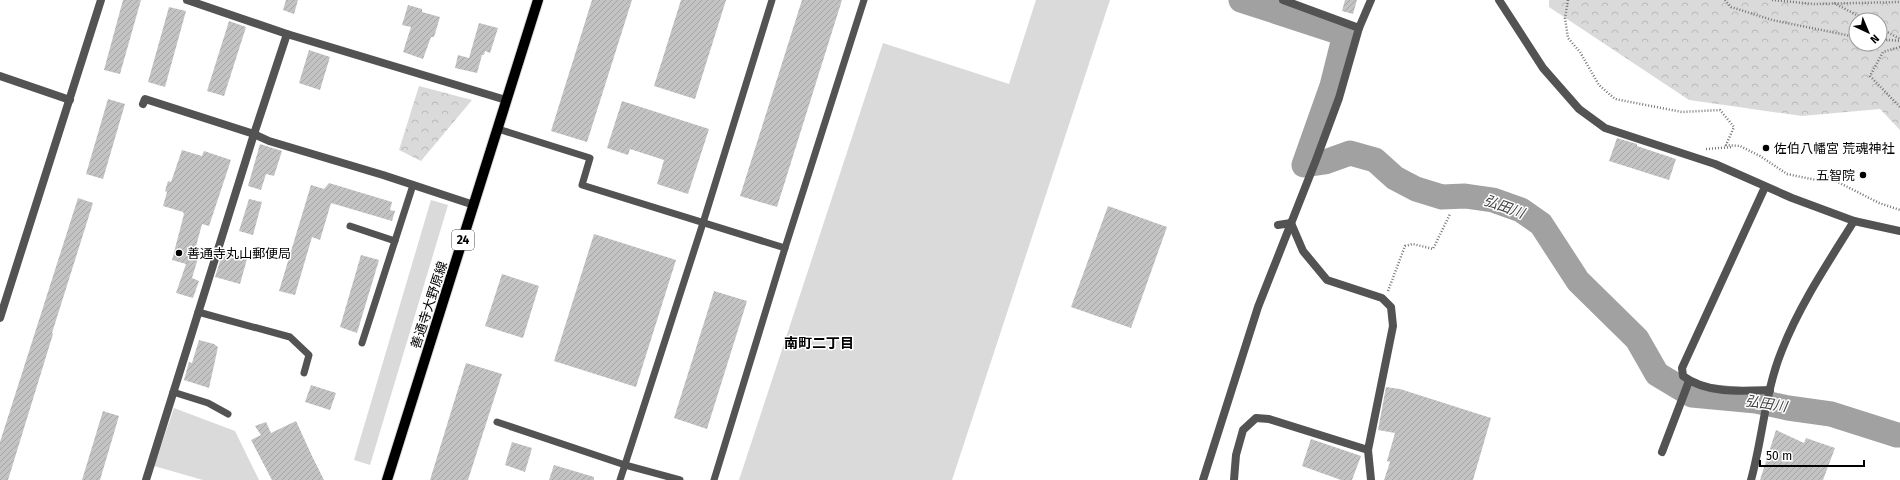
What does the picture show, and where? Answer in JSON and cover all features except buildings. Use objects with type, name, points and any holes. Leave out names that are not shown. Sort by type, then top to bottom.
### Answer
[{"type":"main road","name":"善通寺大野原線","points":[[387,480],[538,0]]},
{"type":"street","points":[[0,318],[101,0]]},
{"type":"street","points":[[187,0],[287,34],[506,100]]},
{"type":"street","points":[[1283,0],[1359,28]]},
{"type":"street","points":[[1203,480],[1258,307],[1276,257],[1291,223],[1339,98],[1359,28],[1371,0]]},
{"type":"street","points":[[1499,0],[1542,68],[1579,109],[1605,128],[1715,164],[1765,187],[1854,220],[1900,231]]},
{"type":"street","points":[[146,480],[254,134],[287,34]]},
{"type":"street","points":[[0,76],[70,100]]},
{"type":"street","points":[[143,104],[145,99],[254,134],[269,141],[474,205]]},
{"type":"street","points":[[1765,187],[1682,368],[1683,376],[1689,380],[1717,389],[1770,392]]},
{"type":"street","points":[[1751,480],[1765,413],[1781,351],[1804,303],[1854,220]]},
{"type":"street","points":[[1278,225],[1291,223]]},
{"type":"street","points":[[1291,223],[1303,251],[1327,280],[1384,300],[1391,307],[1393,326],[1368,450],[1371,480]]},
{"type":"street","points":[[1662,452],[1683,401],[1689,380]]},
{"type":"street","points":[[1234,480],[1236,455],[1244,430],[1256,418],[1269,419],[1368,450]]},
{"type":"lane","points":[[620,480],[704,223],[772,0]]},
{"type":"lane","points":[[714,480],[785,248],[864,0]]},
{"type":"lane","points":[[498,129],[590,158],[582,185],[785,248]]},
{"type":"lane","points":[[362,343],[413,185]]},
{"type":"lane","points":[[350,226],[395,241]]},
{"type":"lane","points":[[198,312],[290,337],[309,355],[304,373]]},
{"type":"lane","points":[[173,392],[208,403],[228,414]]},
{"type":"lane","points":[[497,422],[625,465],[680,480]]},
{"type":"path","points":[[1568,0],[1565,18],[1568,38],[1580,52],[1599,85],[1615,99],[1682,112],[1720,110],[1734,127],[1726,145],[1740,146],[1760,156],[1787,174],[1816,180],[1828,177],[1879,203],[1900,210]]},
{"type":"path","points":[[1725,0],[1731,7],[1772,20],[1848,35]]},
{"type":"path","points":[[1772,0],[1814,4],[1900,2]]},
{"type":"path","points":[[1861,3],[1868,0]]},
{"type":"path","points":[[1834,3],[1851,12]]},
{"type":"path","points":[[1888,33],[1900,40]]},
{"type":"path","points":[[1888,39],[1900,40]]},
{"type":"path","points":[[1900,47],[1883,52],[1870,76],[1900,107]]},
{"type":"path","points":[[1384,300],[1405,246],[1413,244],[1433,249],[1450,214]]},
{"type":"green space","points":[[1036,0],[1110,0],[952,480],[739,480],[883,43],[1009,84]]},
{"type":"green space","points":[[1549,0],[1900,0],[1900,130],[1880,109],[1802,116],[1689,100],[1549,7]]},
{"type":"green space","points":[[419,86],[472,100],[421,161],[399,150]]},
{"type":"green space","points":[[431,200],[448,205],[370,465],[354,460]]},
{"type":"green space","points":[[174,408],[235,431],[259,480],[203,480],[154,466]]},
{"type":"waterway","name":"弘田川","points":[[1241,0],[1345,34],[1332,86],[1304,165],[1325,162],[1350,153],[1375,160],[1395,178],[1416,189],[1442,197],[1465,196],[1493,200],[1521,210],[1541,224],[1578,281],[1637,339],[1657,374],[1692,395],[1756,401],[1788,408],[1831,414],[1900,435]]},
{"type":"place","name":"佐伯八幡宮 荒魂神社","points":[[1766,148]]},
{"type":"place","name":"五智院","points":[[1863,175]]},
{"type":"place","name":"善通寺丸山郵便局","points":[[179,253]]},
{"type":"district","name":"南町二丁目","points":[[819,343]]}]
